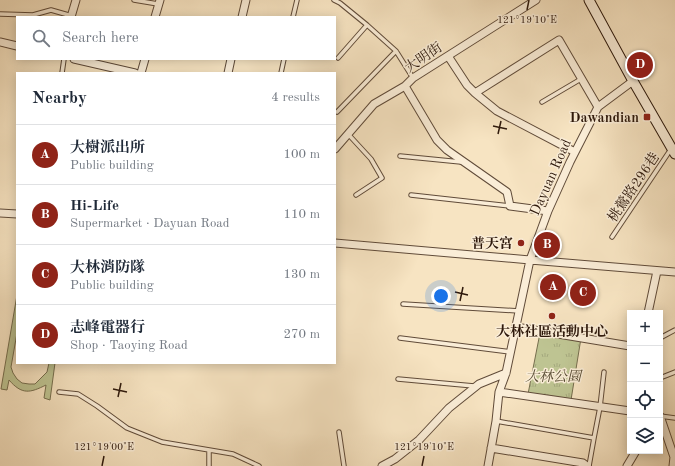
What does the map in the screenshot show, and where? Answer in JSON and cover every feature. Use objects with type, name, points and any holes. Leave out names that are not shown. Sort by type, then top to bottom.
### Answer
[{"type":"main road","points":[[589,0],[633,81],[674,151]]},
{"type":"street","points":[[72,16],[76,0]]},
{"type":"street","points":[[242,16],[246,0]]},
{"type":"street","name":"大明街","points":[[336,148],[374,104],[405,86],[413,78],[536,0]]},
{"type":"street","points":[[155,16],[159,2]]},
{"type":"street","points":[[475,93],[559,40],[598,107]]},
{"type":"street","points":[[0,42],[16,46]]},
{"type":"street","points":[[448,56],[467,85],[497,111],[575,152]]},
{"type":"street","points":[[84,60],[103,62],[132,72]]},
{"type":"street","points":[[141,72],[145,60]]},
{"type":"street","points":[[228,72],[232,60]]},
{"type":"street","name":"Dayuan Road","points":[[488,466],[496,421],[499,392],[506,373],[511,352],[530,260],[548,211],[575,152],[598,107],[633,81]]},
{"type":"street","points":[[405,86],[437,140],[447,150],[507,192],[510,206],[548,211]]},
{"type":"street","points":[[0,213],[16,214]]},
{"type":"street","points":[[336,243],[675,272]]},
{"type":"street","points":[[649,310],[657,271]]},
{"type":"street","points":[[516,327],[627,346]]},
{"type":"street","points":[[382,466],[395,459],[419,440],[449,408],[476,386],[506,373]]},
{"type":"street","points":[[499,392],[627,411]]},
{"type":"street","points":[[661,418],[674,457],[673,466]]},
{"type":"street","points":[[491,448],[588,466]]},
{"type":"street","points":[[627,466],[634,454]]},
{"type":"lane","points":[[134,0],[159,2]]},
{"type":"lane","points":[[293,16],[297,0]]},
{"type":"lane","points":[[334,0],[340,3],[367,25],[396,51],[413,78]]},
{"type":"lane","points":[[0,14],[33,15],[51,10],[72,16]]},
{"type":"lane","points":[[338,58],[367,25]]},
{"type":"lane","points":[[337,112],[396,51]]},
{"type":"lane","points":[[62,72],[64,60]]},
{"type":"lane","points":[[281,72],[284,60]]},
{"type":"lane","points":[[542,102],[581,79]]},
{"type":"lane","points":[[348,134],[371,159],[382,178],[356,195]]},
{"type":"lane","name":"桃鶯路296巷","points":[[612,238],[674,151]]},
{"type":"lane","points":[[400,156],[464,162]]},
{"type":"lane","points":[[411,195],[510,206]]},
{"type":"lane","points":[[403,304],[519,311]]},
{"type":"lane","points":[[663,336],[675,330]]},
{"type":"lane","points":[[400,338],[511,352]]},
{"type":"lane","points":[[588,466],[600,407],[604,372]]},
{"type":"lane","points":[[663,377],[675,372]]},
{"type":"lane","points":[[398,379],[476,386]]},
{"type":"lane","points":[[59,392],[78,394],[127,428],[162,442],[233,454],[259,466]]},
{"type":"lane","points":[[663,416],[675,418]]},
{"type":"lane","points":[[496,421],[594,438]]},
{"type":"lane","points":[[339,432],[344,466]]},
{"type":"lane","points":[[208,450],[209,466]]},
{"type":"green space","points":[[16,301],[16,339],[11,367],[13,373],[22,383],[35,384],[47,372],[49,364],[55,364],[50,400],[44,398],[46,385],[35,390],[26,391],[18,388],[9,380],[7,390],[1,389]]},
{"type":"green space","name":"大林公園","points":[[540,333],[581,338],[571,400],[528,394]]},
{"type":"place","name":"志峰電器行","points":[[640,65]]},
{"type":"place","name":"Dawandian","points":[[647,117]]},
{"type":"place","name":"普天宮","points":[[521,243]]},
{"type":"place","name":"Hi-Life","points":[[547,245]]},
{"type":"place","name":"大樹派出所","points":[[553,287]]},
{"type":"place","name":"大林消防隊","points":[[583,293]]},
{"type":"place","name":"大林社區活動中心","points":[[552,316]]}]
